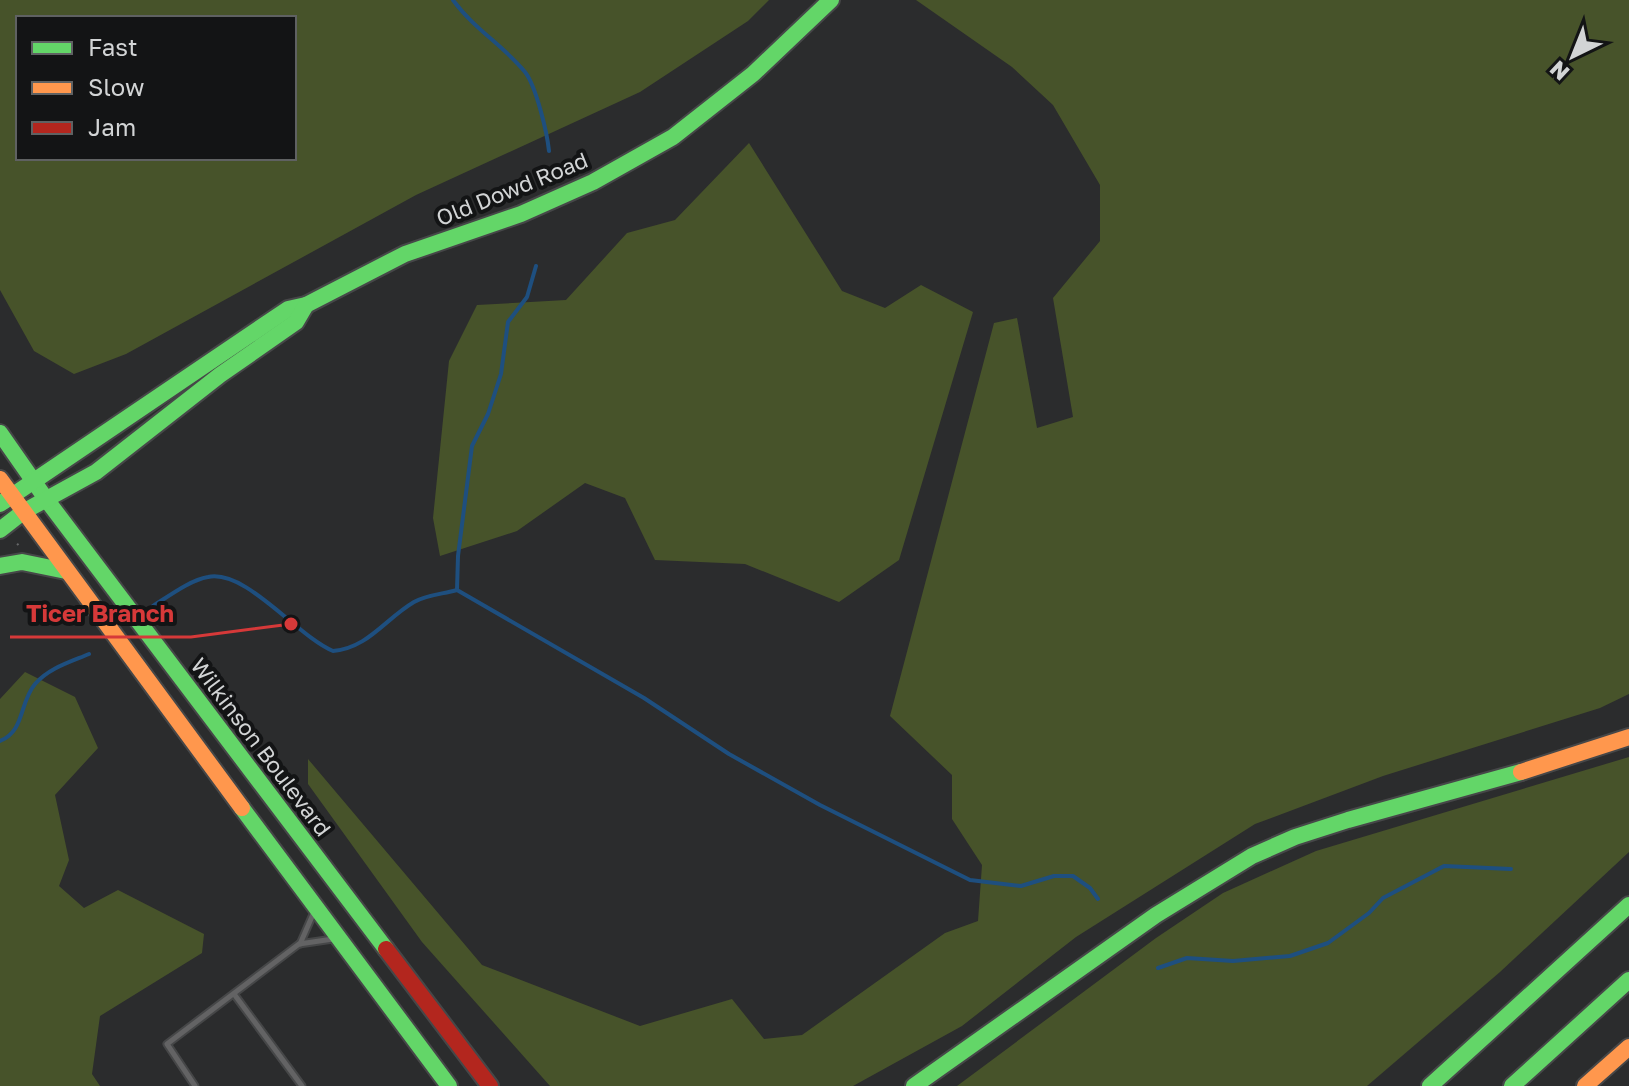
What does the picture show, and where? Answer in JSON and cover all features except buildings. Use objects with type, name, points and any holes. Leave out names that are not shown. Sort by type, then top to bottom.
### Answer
[{"type":"main road","name":"Old Dowd Road","points":[[6,499],[288,309],[306,305],[405,254],[521,214],[593,182],[673,137],[753,74],[831,0]]},
{"type":"main road","name":"Old Dowd Road","points":[[6,533],[23,512],[96,472],[220,375],[296,322],[306,305]]},
{"type":"main road","name":"Wilkinson Boulevard","points":[[0,433],[46,499],[490,1086]]},
{"type":"main road","points":[[0,479],[6,499],[23,512],[449,1086]]},
{"type":"main road","points":[[0,566],[22,562],[66,571]]},
{"type":"main road","points":[[914,1086],[1179,899],[1252,856],[1295,837],[1348,820],[1526,771],[1629,737]]},
{"type":"main road","points":[[1430,1086],[1629,905]]},
{"type":"main road","points":[[1512,1086],[1629,980]]},
{"type":"main road","points":[[1418,1086],[1490,1031]]},
{"type":"main road","points":[[1585,1086],[1629,1047]]},
{"type":"lane","points":[[195,1086],[167,1044],[299,944],[316,907]]},
{"type":"lane","points":[[299,944],[340,938]]},
{"type":"lane","points":[[234,994],[302,1086]]},
{"type":"path","points":[[6,533],[17,545],[18,551]]},
{"type":"path","points":[[17,545],[22,541]]},
{"type":"green space","points":[[0,0],[769,0],[748,21],[640,92],[416,195],[126,354],[74,374],[34,351],[0,290]]},
{"type":"green space","points":[[916,0],[1629,0],[1629,694],[1600,708],[1383,776],[1255,824],[1076,937],[962,1026],[853,1086],[550,1086],[422,942],[308,784],[308,759],[482,965],[640,1026],[732,999],[764,1039],[802,1035],[945,933],[978,921],[982,865],[952,819],[952,775],[890,716],[994,323],[1017,318],[1037,428],[1073,417],[1053,298],[1100,241],[1100,185],[1053,105],[1012,67]]},
{"type":"green space","points":[[749,143],[842,291],[885,308],[921,285],[973,312],[899,560],[839,602],[745,564],[655,560],[625,498],[585,483],[517,531],[440,556],[433,518],[449,361],[477,305],[566,300],[627,233],[675,220]]},
{"type":"green space","points":[[25,672],[75,697],[98,748],[55,795],[69,860],[59,886],[84,908],[118,890],[204,934],[202,953],[100,1016],[92,1074],[100,1086],[0,1086],[0,699]]},
{"type":"green space","points":[[1629,757],[1629,852],[1500,972],[1367,1086],[957,1086],[1156,938],[1223,893],[1316,851]]},
{"type":"waterway","points":[[453,0],[525,72],[537,98],[549,151]]},
{"type":"waterway","points":[[457,590],[458,556],[472,446],[488,414],[501,374],[508,322],[527,297],[536,266]]},
{"type":"waterway","points":[[153,606],[194,581],[223,577],[255,593],[333,651],[366,639],[419,600],[457,590],[644,698],[729,754],[820,805],[970,880],[1021,886],[1054,876],[1073,876],[1090,888],[1098,899]]},
{"type":"waterway","points":[[0,741],[14,731],[30,691],[41,678],[89,654]]},
{"type":"waterway","points":[[1158,968],[1187,958],[1233,961],[1290,956],[1328,943],[1369,913],[1383,898],[1444,866],[1511,869]]},
{"type":"traffic: fast","points":[[0,504],[288,309],[306,305],[405,254],[521,214],[593,182],[673,137],[753,74],[831,0]]},
{"type":"traffic: fast","points":[[0,530],[23,512],[96,472],[220,375],[296,322],[306,305]]},
{"type":"traffic: fast","points":[[0,433],[46,499],[386,949]]},
{"type":"traffic: fast","points":[[0,566],[22,562],[66,571]]},
{"type":"traffic: fast","points":[[914,1086],[1156,915],[1252,856],[1295,837],[1348,820],[1521,772]]},
{"type":"traffic: fast","points":[[242,808],[449,1086]]},
{"type":"traffic: fast","points":[[1430,1086],[1629,905]]},
{"type":"traffic: fast","points":[[1512,1086],[1629,980]]},
{"type":"traffic: slow","points":[[0,479],[242,808]]},
{"type":"traffic: slow","points":[[1521,772],[1629,737]]},
{"type":"traffic: slow","points":[[1585,1086],[1629,1047]]},
{"type":"traffic: jam","points":[[386,949],[490,1086]]},
{"type":"place","name":"Ticer Branch","points":[[291,624]]}]
